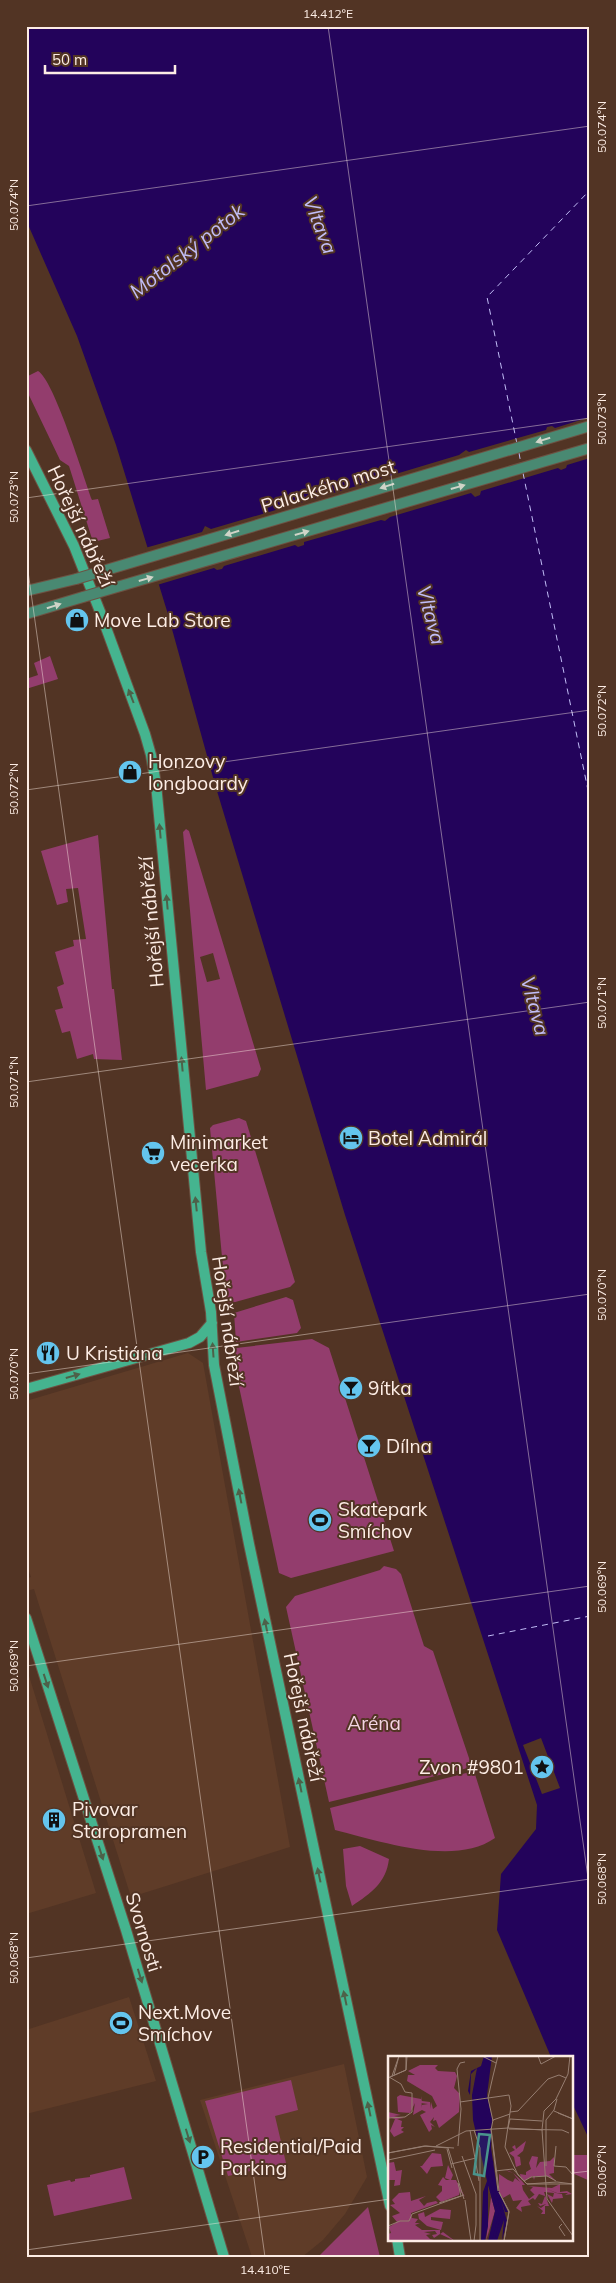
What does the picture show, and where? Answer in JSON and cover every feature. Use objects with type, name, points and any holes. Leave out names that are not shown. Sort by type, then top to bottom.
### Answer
[{"type":"main road","name":"Hořejší nábřeží","points":[[26,450],[80,563],[137,710],[151,755],[156,784],[201,1252],[212,1323],[214,1365],[251,1553],[388,2197]]},
{"type":"main road","points":[[26,1389],[189,1343],[200,1337],[212,1323]]},
{"type":"main road","name":"Svornosti","points":[[26,1618],[126,1930],[224,2257]]},
{"type":"main road","points":[[397,2240],[400,2257]]},
{"type":"street","name":"Palackého most","points":[[26,591],[76,579],[590,426]]},
{"type":"street","name":"Palackého most","points":[[26,614],[590,448]]},
{"type":"shaded area","points":[[188,1353],[203,1363],[290,1847],[131,1897],[34,1589],[26,1591],[26,1579],[31,1577],[26,1563],[26,1401]]},
{"type":"shaded area","name":"Pivovar Staropramen","points":[[26,1666],[96,1893],[26,1914]]},
{"type":"shaded area","points":[[129,1997],[156,2081],[26,2114],[26,2030]]},
{"type":"shaded area","points":[[344,2064],[367,2177],[345,2214],[323,2240],[302,2257],[252,2257],[200,2100]]},
{"type":"green space","points":[[38,371],[45,378],[60,410],[92,500],[98,499],[110,538],[93,542],[69,466],[60,460],[26,389],[26,377]]},
{"type":"green space","points":[[50,656],[58,679],[26,689],[26,679],[38,675],[34,663]]},
{"type":"green space","points":[[186,829],[189,831],[261,1069],[258,1076],[206,1090],[183,832]],"holes":[[[213,953],[220,979],[207,982],[200,957]]]},
{"type":"green space","points":[[98,835],[112,989],[114,989],[122,1060],[94,1059],[93,1054],[77,1059],[70,1031],[62,1033],[55,1010],[63,1008],[57,987],[64,984],[55,952],[74,946],[73,940],[86,939],[78,888],[66,889],[68,902],[57,905],[41,851]]},
{"type":"green space","points":[[239,1118],[246,1121],[295,1282],[290,1287],[228,1304],[226,1300],[210,1128],[213,1125]]},
{"type":"green space","points":[[286,1297],[293,1300],[301,1328],[297,1333],[236,1342],[234,1313]]},
{"type":"green space","points":[[312,1339],[329,1348],[394,1551],[291,1578],[279,1573],[232,1354],[236,1348]]},
{"type":"green space","name":"Aréna","points":[[384,1566],[396,1569],[401,1574],[424,1646],[433,1651],[472,1767],[329,1802],[286,1607],[295,1596],[380,1570]]},
{"type":"green space","points":[[474,1771],[495,1838],[478,1846],[459,1851],[416,1849],[335,1830],[330,1808]]},
{"type":"green space","points":[[360,1846],[389,1859],[385,1875],[381,1881],[371,1892],[352,1906],[346,1886],[343,1849]]},
{"type":"green space","points":[[291,2080],[298,2110],[275,2116],[286,2163],[228,2176],[205,2101]]},
{"type":"green space","points":[[574,2155],[590,2155],[590,2181],[574,2174]]},
{"type":"green space","points":[[124,2167],[132,2199],[54,2216],[47,2185],[70,2180],[71,2182],[75,2181],[75,2179],[90,2177],[90,2175]]},
{"type":"green space","points":[[368,2207],[380,2257],[318,2257]]},
{"type":"water","points":[[26,26],[590,26],[590,2141],[574,2107],[574,2056],[551,2056],[497,1930],[501,1874],[536,1829],[537,1805],[345,1215],[214,781],[167,611],[116,445],[77,336],[26,220]]},
{"type":"pier","points":[[590,417],[590,458],[567,465],[566,468],[561,470],[558,468],[481,491],[480,495],[475,497],[471,493],[390,517],[385,521],[381,520],[304,542],[304,545],[298,547],[295,545],[224,566],[222,569],[217,570],[214,568],[157,585],[145,548],[202,532],[205,526],[211,529],[286,507],[287,504],[293,505],[370,482],[372,478],[379,479],[459,455],[466,450],[469,452],[546,430],[547,427],[552,426],[555,428]]},
{"type":"pier","points":[[541,1738],[560,1788],[542,1794],[523,1745]]},
{"type":"ferry route","points":[[517,444],[487,297],[590,190]]},
{"type":"ferry route","points":[[519,453],[521,464]]},
{"type":"ferry route","points":[[523,473],[590,800]]},
{"type":"ferry route","points":[[488,1636],[590,1616]]},
{"type":"place","name":"Move Lab Store","points":[[77,620]]},
{"type":"place","name":"Honzovy longboardy","points":[[130,772]]},
{"type":"place","name":"Botel Admirál","points":[[351,1138]]},
{"type":"place","name":"Minimarket vecerka","points":[[153,1153]]},
{"type":"place","name":"U Kristiána","points":[[48,1353]]},
{"type":"place","name":"9ítka","points":[[351,1388]]},
{"type":"place","name":"Dílna","points":[[369,1446]]},
{"type":"place","name":"Skatepark Smíchov","points":[[320,1520]]},
{"type":"place","name":"Zvon #9801","points":[[542,1767]]},
{"type":"place","name":"Pivovar Staropramen","points":[[54,1820]]},
{"type":"place","name":"Next.Move Smíchov","points":[[121,2023]]},
{"type":"place","name":"Residential/Paid Parking","points":[[203,2157]]},
{"type":"water label","name":"Vltava","points":[[320,225]]},
{"type":"water label","name":"Motolský potok","points":[[187,251]]},
{"type":"water label","name":"Vltava","points":[[431,615]]},
{"type":"water label","name":"Vltava","points":[[535,1006]]}]
